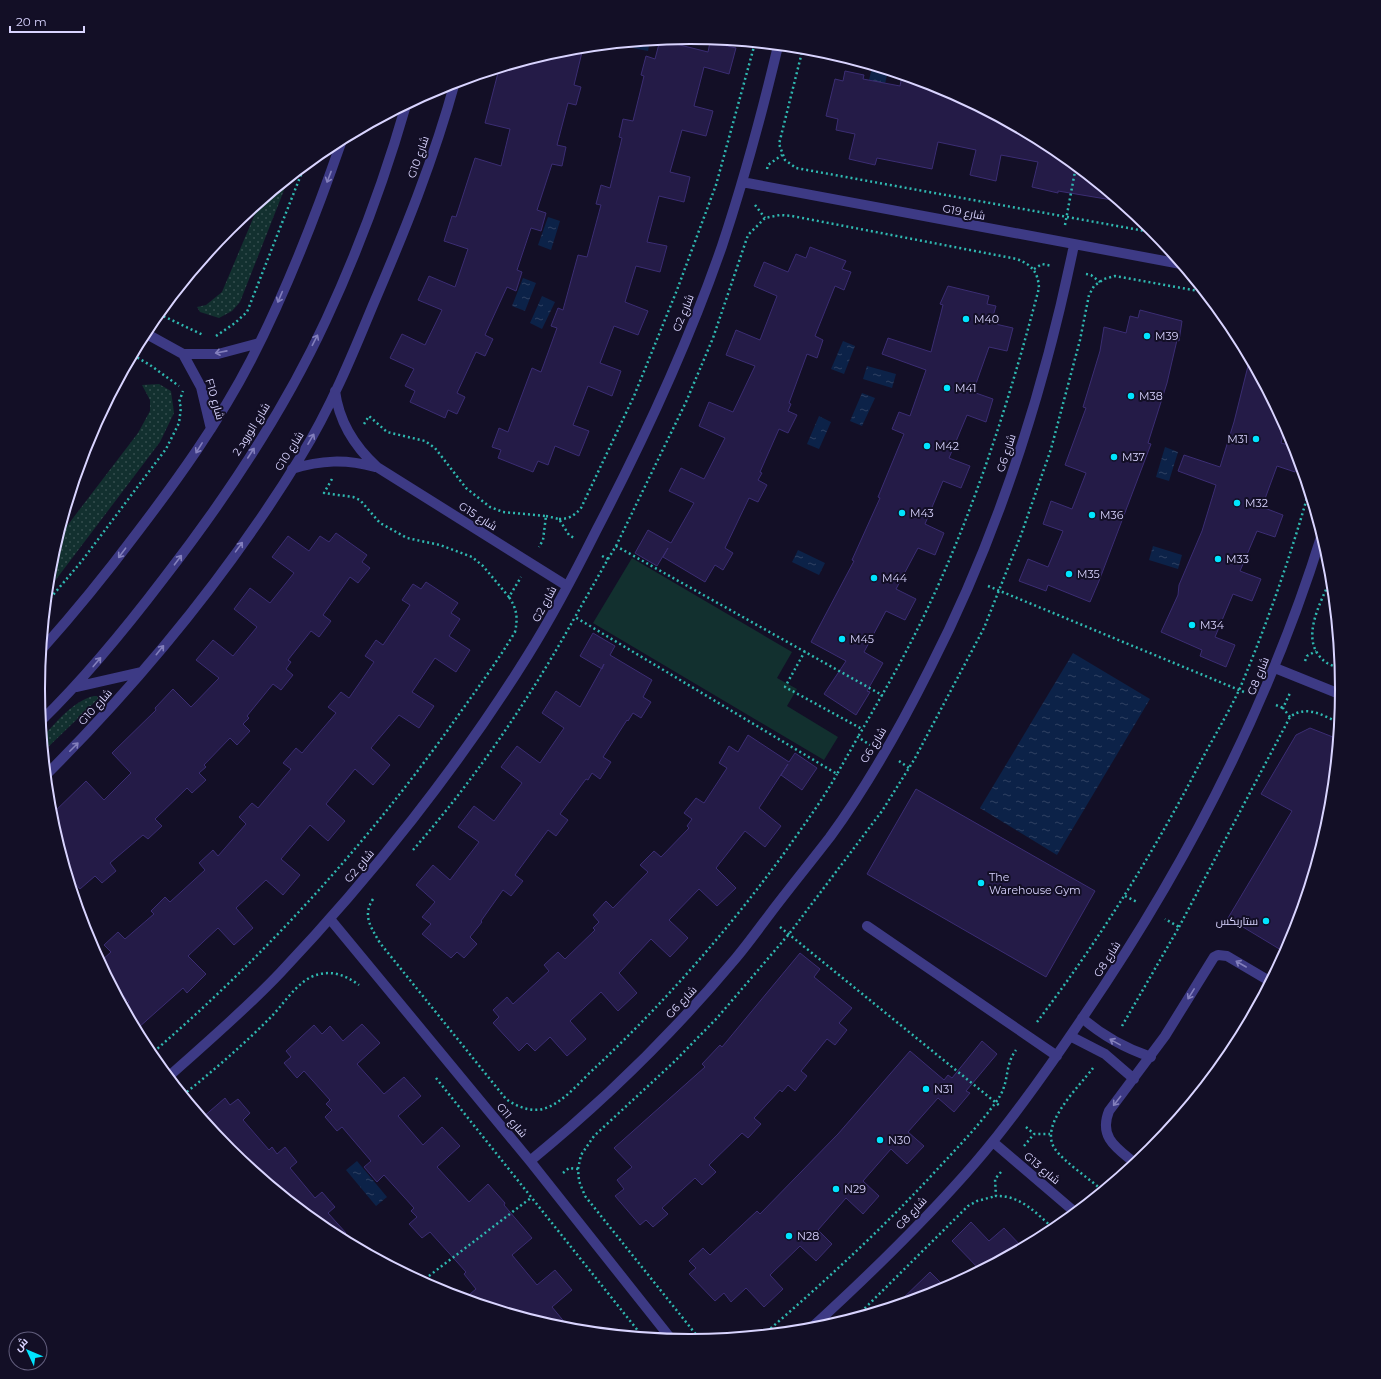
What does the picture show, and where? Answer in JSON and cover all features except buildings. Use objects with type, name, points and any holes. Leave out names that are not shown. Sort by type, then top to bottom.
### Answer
[{"type":"street","name":"G2 شارع","points":[[172,1073],[278,975],[330,918],[395,841],[490,712],[529,654],[588,547],[647,429],[674,369],[722,246],[763,108],[777,50]]},
{"type":"street","name":"G10 شارع","points":[[51,770],[87,734],[142,672],[198,603],[251,531],[317,428],[335,391],[399,244],[428,167],[453,89]]},
{"type":"street","name":"شارع الورود 2","points":[[46,717],[76,687],[140,610],[200,532],[263,435],[293,384],[326,320],[376,196],[404,112]]},
{"type":"street","points":[[46,644],[120,556],[190,462],[211,429],[259,343],[305,240],[339,149]]},
{"type":"street","name":"G19 شارع","points":[[742,182],[1175,263]]},
{"type":"street","name":"G6 شارع","points":[[530,1161],[590,1110],[666,1035],[738,956],[831,835],[884,752],[931,667],[971,579],[1013,470],[1031,414],[1062,302],[1074,245]]},
{"type":"street","points":[[151,336],[182,354],[218,354],[259,343]]},
{"type":"street","name":"F10 شارع","points":[[182,354],[200,387],[211,429]]},
{"type":"street","name":"G15 شارع","points":[[335,391],[338,409],[344,426],[364,456],[377,467],[567,586]]},
{"type":"street","name":"G15 شارع","points":[[292,469],[312,463],[343,461],[377,467]]},
{"type":"street","name":"G8 شارع","points":[[816,1323],[905,1237],[993,1142],[1057,1056],[1148,917],[1190,844],[1262,699],[1308,578],[1319,543]]},
{"type":"street","points":[[1275,668],[1336,693]]},
{"type":"street","points":[[76,687],[142,672]]},
{"type":"street","name":"G11 شارع","points":[[330,918],[549,1184],[668,1334]]},
{"type":"street","points":[[868,926],[1057,1056]]},
{"type":"street","points":[[1132,1160],[1110,1141],[1105,1126],[1109,1111],[1151,1057],[1214,957],[1218,955],[1227,956],[1267,979]]},
{"type":"street","points":[[1082,1018],[1113,1041],[1151,1057]]},
{"type":"street","points":[[1070,1036],[1105,1054],[1134,1079]]},
{"type":"street","name":"G13 شارع","points":[[993,1142],[1072,1210]]},
{"type":"path","points":[[546,516],[567,519],[575,515],[581,508],[637,389],[677,290],[716,184],[754,47]]},
{"type":"path","points":[[802,54],[779,144],[780,152],[785,160],[796,168],[1145,231]]},
{"type":"path","points":[[1062,243],[1075,171]]},
{"type":"path","points":[[213,339],[218,333],[235,323],[247,312],[301,175]]},
{"type":"path","points":[[367,914],[371,927],[380,943],[506,1099],[523,1108],[542,1109],[565,1096],[620,1045],[704,954],[764,881],[837,774],[882,695],[924,616],[953,554],[981,482],[1011,388],[1039,288],[1038,278],[1034,269],[1026,262],[1017,259],[792,216],[780,215],[765,218],[748,235],[712,338],[686,402],[616,546],[575,617],[837,774]]},
{"type":"path","points":[[164,317],[207,337]]},
{"type":"path","points":[[52,596],[81,562],[166,449],[179,424],[181,407],[179,402],[184,390],[163,374],[137,358]]},
{"type":"path","points":[[769,1330],[824,1283],[901,1208],[964,1141],[1004,1091],[1007,1081],[1008,1064],[1062,990],[1126,896],[1177,807],[1239,690],[1263,631],[1296,535],[1307,498]]},
{"type":"path","points":[[559,519],[569,536],[608,559]]},
{"type":"path","points":[[616,546],[882,695]]},
{"type":"path","points":[[971,579],[1262,699]]},
{"type":"path","points":[[1327,587],[1314,620],[1311,633],[1313,645],[1318,655],[1327,663],[1335,666]]},
{"type":"path","points":[[156,1050],[199,1012],[306,905],[367,835],[422,767],[515,632],[518,619],[515,606],[509,597]]},
{"type":"path","points":[[805,652],[785,687],[862,729]]},
{"type":"path","points":[[1179,927],[1290,717],[1296,712],[1311,711],[1335,721]]},
{"type":"path","points":[[858,738],[884,752]]},
{"type":"path","points":[[768,917],[1012,1116]]},
{"type":"path","points":[[186,1092],[270,1018],[301,983],[306,980],[330,972],[350,978],[364,990]]},
{"type":"path","points":[[434,1075],[640,1333]]},
{"type":"path","points":[[996,1196],[996,1179],[1034,1134],[1050,1134]]},
{"type":"path","points":[[426,1278],[569,1168],[578,1169],[579,1181],[585,1196],[696,1335]]},
{"type":"path","points":[[861,1312],[968,1206],[977,1201],[996,1196],[1004,1196],[1023,1202],[1050,1225]]},
{"type":"green space","points":[[285,188],[240,302],[232,311],[219,318],[200,312],[197,307],[206,305],[222,292],[255,213]]},
{"type":"green space","points":[[159,384],[171,391],[174,413],[160,442],[54,581],[66,528],[138,433],[150,411],[150,400],[142,385]]},
{"type":"green space","points":[[632,558],[792,652],[777,678],[797,689],[787,706],[838,737],[824,760],[593,623]]},
{"type":"green space","points":[[94,696],[101,696],[48,747],[46,733],[73,707]]},
{"type":"water","points":[[649,45],[648,51],[629,47]]},
{"type":"water","points":[[871,70],[887,75],[885,84],[869,80]]},
{"type":"water","points":[[548,217],[560,221],[551,250],[538,245]]},
{"type":"water","points":[[523,278],[536,283],[525,311],[512,306]]},
{"type":"water","points":[[542,296],[555,302],[542,329],[530,323]]},
{"type":"water","points":[[843,341],[855,346],[844,374],[831,369]]},
{"type":"water","points":[[867,366],[896,374],[892,388],[863,379]]},
{"type":"water","points":[[862,393],[875,398],[862,426],[850,421]]},
{"type":"water","points":[[819,416],[831,422],[819,449],[807,444]]},
{"type":"water","points":[[1165,447],[1178,452],[1169,481],[1156,477]]},
{"type":"water","points":[[1153,546],[1182,555],[1178,569],[1149,560]]},
{"type":"water","points":[[798,550],[825,563],[819,575],[792,562]]},
{"type":"water","points":[[1073,653],[1150,699],[1057,855],[980,808]]},
{"type":"water","points":[[357,1161],[387,1197],[376,1206],[346,1170]]},
{"type":"place","name":"M40","points":[[966,319]]},
{"type":"place","name":"M39","points":[[1147,336]]},
{"type":"place","name":"M41","points":[[947,388]]},
{"type":"place","name":"M38","points":[[1131,396]]},
{"type":"place","name":"M31","points":[[1256,439]]},
{"type":"place","name":"M42","points":[[927,446]]},
{"type":"place","name":"M37","points":[[1114,457]]},
{"type":"place","name":"M32","points":[[1237,503]]},
{"type":"place","name":"M43","points":[[902,513]]},
{"type":"place","name":"M36","points":[[1092,515]]},
{"type":"place","name":"M33","points":[[1218,559]]},
{"type":"place","name":"M35","points":[[1069,574]]},
{"type":"place","name":"M44","points":[[874,578]]},
{"type":"place","name":"M34","points":[[1192,625]]},
{"type":"place","name":"M45","points":[[842,639]]},
{"type":"place","name":"The Warehouse Gym","points":[[981,883]]},
{"type":"place","name":"ستاربكس","points":[[1266,921]]},
{"type":"place","name":"N31","points":[[926,1089]]},
{"type":"place","name":"N30","points":[[880,1140]]},
{"type":"place","name":"N29","points":[[836,1189]]},
{"type":"place","name":"N28","points":[[789,1236]]}]
